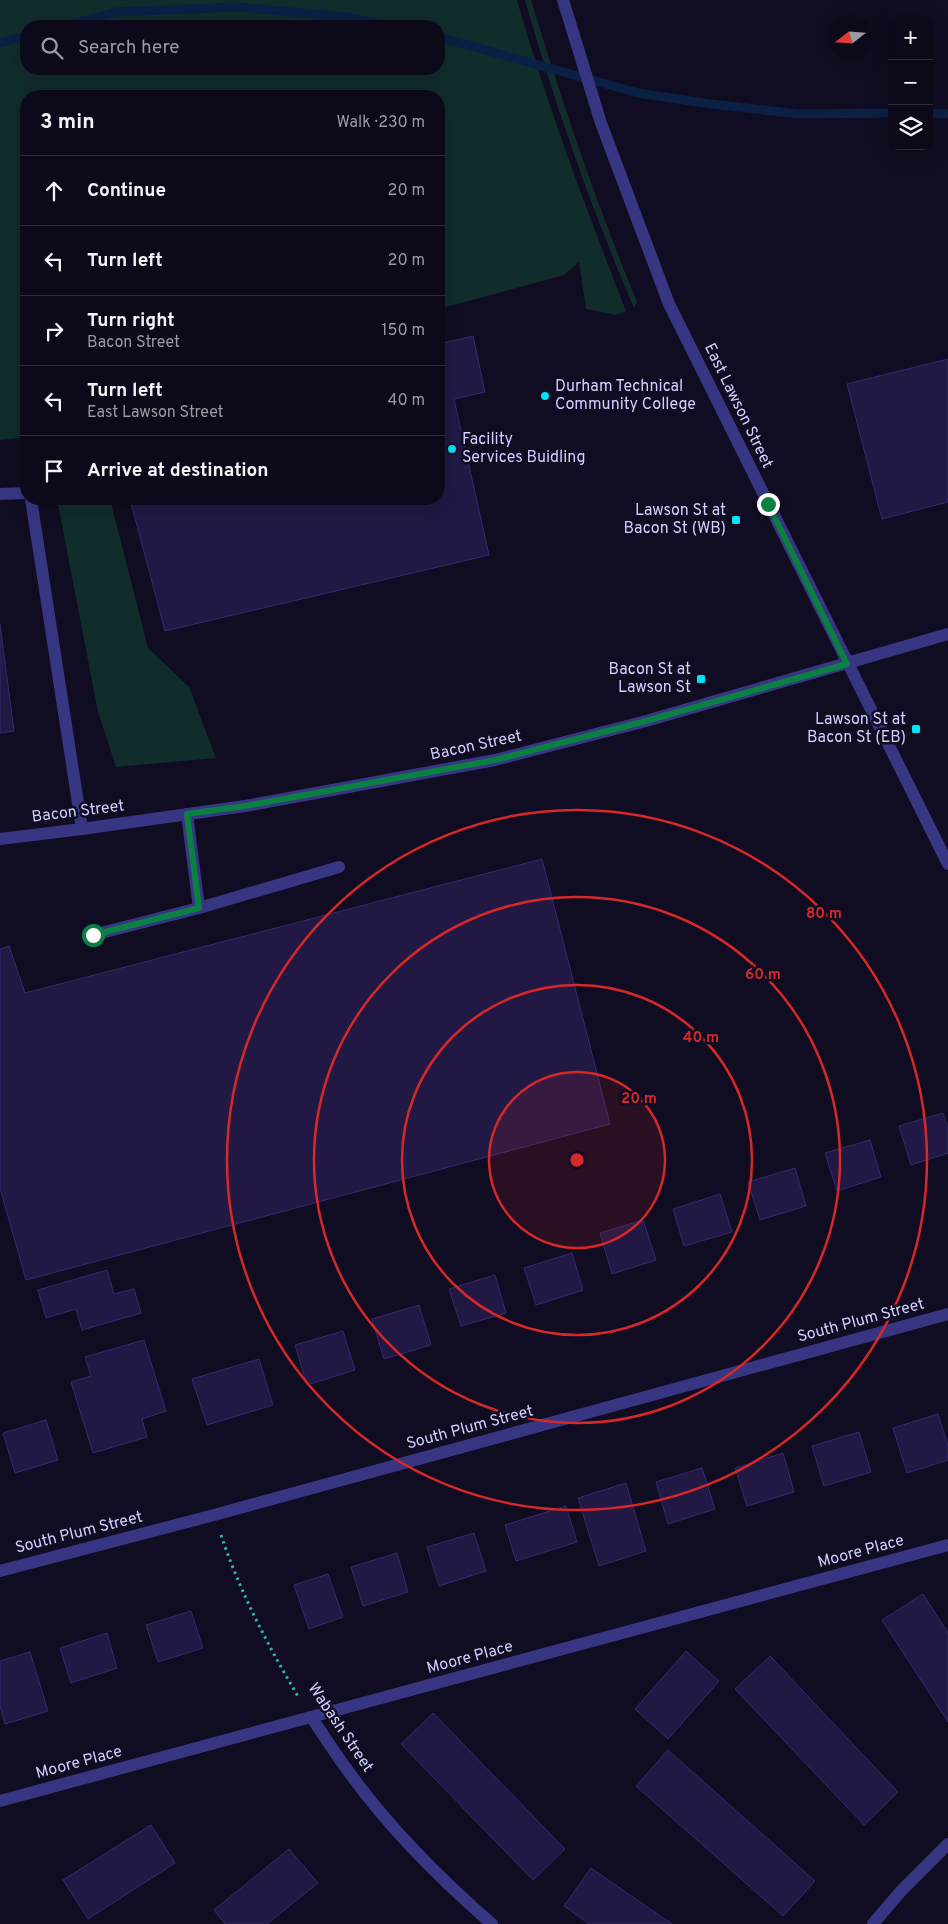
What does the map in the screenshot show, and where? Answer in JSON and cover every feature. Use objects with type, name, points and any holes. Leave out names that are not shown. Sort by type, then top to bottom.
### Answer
[{"type":"street","name":"East Lawson Street","points":[[563,0],[601,123],[669,304],[847,664],[942,841],[948,864]]},
{"type":"street","points":[[0,494],[20,493]]},
{"type":"street","points":[[32,505],[82,829]]},
{"type":"street","name":"Bacon Street","points":[[0,839],[245,806],[495,760],[646,721],[948,634]]},
{"type":"street","points":[[187,814],[199,908]]},
{"type":"street","points":[[93,935],[199,908],[339,867]]},
{"type":"street","name":"South Plum Street","points":[[0,1570],[214,1515],[948,1314]]},
{"type":"street","name":"Moore Place","points":[[0,1801],[948,1545]]},
{"type":"street","name":"Wabash Street","points":[[311,1717],[346,1769],[391,1823],[431,1867],[463,1899],[492,1924]]},
{"type":"street","points":[[873,1924],[901,1891],[948,1844]]},
{"type":"path","name":"Wabash Street","points":[[214,1515],[231,1564],[271,1651],[311,1717]]},
{"type":"green space","points":[[0,0],[517,0],[554,118],[626,311],[615,315],[586,309],[579,262],[564,275],[445,307],[445,90],[20,90],[20,438],[0,440]]},
{"type":"green space","points":[[525,0],[531,0],[580,152],[637,302],[634,308],[575,156]]},
{"type":"green space","points":[[58,505],[112,505],[148,648],[189,687],[216,758],[116,767],[98,712]]},
{"type":"building","name":"Facility Services Buidling","points":[[473,336],[485,392],[454,399],[489,555],[165,631],[132,505],[445,505],[445,343]]},
{"type":"building","points":[[948,359],[948,502],[882,519],[847,384]]},
{"type":"building","points":[[0,624],[14,731],[0,733]]},
{"type":"building","points":[[542,859],[610,1124],[26,1280],[0,1188],[0,949],[9,946],[25,993]]},
{"type":"building","points":[[943,1113],[948,1129],[948,1153],[911,1165],[899,1126]]},
{"type":"building","points":[[870,1140],[881,1177],[837,1191],[825,1153]]},
{"type":"building","points":[[795,1168],[806,1206],[760,1220],[748,1182]]},
{"type":"building","points":[[720,1194],[732,1232],[684,1246],[673,1209]]},
{"type":"building","points":[[643,1220],[656,1260],[612,1274],[600,1233]]},
{"type":"building","points":[[572,1253],[583,1290],[536,1305],[524,1268]]},
{"type":"building","points":[[107,1270],[114,1294],[134,1289],[141,1313],[82,1330],[76,1309],[46,1318],[38,1290]]},
{"type":"building","points":[[495,1275],[506,1313],[461,1326],[449,1289]]},
{"type":"building","points":[[419,1305],[431,1345],[384,1359],[372,1319]]},
{"type":"building","points":[[343,1331],[355,1370],[307,1385],[295,1345]]},
{"type":"building","points":[[144,1340],[166,1411],[142,1419],[147,1437],[93,1453],[71,1382],[91,1376],[85,1357]]},
{"type":"building","points":[[259,1359],[273,1405],[207,1425],[192,1379]]},
{"type":"building","points":[[938,1414],[948,1446],[948,1460],[907,1473],[893,1428]]},
{"type":"building","points":[[46,1420],[58,1460],[15,1473],[3,1433]]},
{"type":"building","points":[[859,1432],[871,1472],[824,1486],[812,1446]]},
{"type":"building","points":[[783,1453],[794,1492],[747,1506],[735,1468]]},
{"type":"building","points":[[702,1468],[715,1509],[668,1524],[656,1482]]},
{"type":"building","points":[[626,1483],[646,1551],[599,1566],[578,1498]]},
{"type":"building","points":[[566,1506],[577,1542],[516,1561],[505,1525]]},
{"type":"building","points":[[474,1533],[486,1571],[439,1586],[427,1547]]},
{"type":"building","points":[[397,1553],[408,1592],[363,1606],[351,1567]]},
{"type":"building","points":[[328,1574],[343,1617],[309,1629],[294,1585]]},
{"type":"building","points":[[923,1594],[948,1633],[948,1722],[882,1620]]},
{"type":"building","points":[[191,1611],[203,1648],[158,1662],[146,1625]]},
{"type":"building","points":[[107,1633],[117,1668],[71,1683],[60,1648]]},
{"type":"building","points":[[686,1651],[719,1681],[668,1739],[635,1709]]},
{"type":"building","points":[[30,1652],[48,1711],[5,1724],[0,1706],[0,1661]]},
{"type":"building","points":[[770,1656],[898,1792],[864,1825],[735,1689]]},
{"type":"building","points":[[433,1713],[565,1849],[533,1880],[401,1744]]},
{"type":"building","points":[[668,1750],[815,1881],[783,1916],[636,1786]]},
{"type":"building","points":[[151,1825],[175,1863],[88,1919],[63,1880]]},
{"type":"building","points":[[289,1849],[318,1883],[267,1924],[225,1924],[214,1910]]},
{"type":"building","points":[[591,1868],[672,1924],[589,1924],[564,1906]]},
{"type":"waterway","points":[[86,20],[117,12],[236,7],[347,17],[361,20]]},
{"type":"waterway","points":[[0,43],[20,38]]},
{"type":"waterway","points":[[445,39],[638,93],[798,114],[888,113]]},
{"type":"waterway","points":[[933,113],[948,114]]},
{"type":"place","name":"Durham Technical Community College","points":[[545,396]]},
{"type":"place","name":"Facility Services Buidling","points":[[452,449]]},
{"type":"place","name":"Lawson St at Bacon St (WB)","points":[[736,520]]},
{"type":"place","name":"Bacon St at Lawson St","points":[[701,679]]},
{"type":"place","name":"Lawson St at Bacon St (EB)","points":[[916,729]]},
{"type":"route","points":[[93,935],[199,908],[187,814],[245,806],[495,760],[646,721],[847,664],[768,504]]}]
